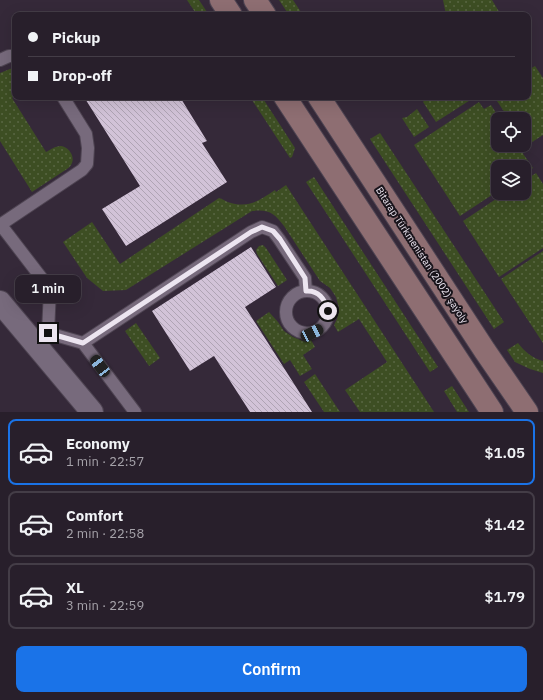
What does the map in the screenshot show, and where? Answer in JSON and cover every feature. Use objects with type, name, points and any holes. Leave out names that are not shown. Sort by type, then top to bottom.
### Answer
[{"type":"street","points":[[221,0],[229,12]]},
{"type":"street","points":[[255,0],[263,12]]},
{"type":"street","points":[[287,100],[492,412]]},
{"type":"street","name":"Bitarap Türkmenistan (2002) şaýoly","points":[[321,100],[484,351],[527,412]]},
{"type":"street","points":[[0,302],[40,336],[92,412]]},
{"type":"lane","points":[[0,60],[12,56]]},
{"type":"lane","points":[[65,100],[86,134],[88,148],[87,164],[82,170],[0,224],[50,289],[40,336],[83,343],[245,236],[262,227],[273,231],[280,239],[305,278],[306,291]]},
{"type":"lane","points":[[83,343],[136,412]]},
{"type":"green space","points":[[187,0],[199,0],[207,12],[195,12]]},
{"type":"green space","points":[[279,0],[293,0],[301,12],[287,12]]},
{"type":"green space","points":[[443,0],[492,0],[499,12],[445,12]]},
{"type":"green space","points":[[535,66],[543,78],[543,135],[531,143],[531,112],[504,112],[497,101],[531,100],[531,68]]},
{"type":"green space","points":[[12,68],[12,100],[46,152],[55,147],[61,146],[69,150],[73,159],[71,166],[32,192],[0,141],[0,73]]},
{"type":"green space","points":[[252,100],[264,100],[295,148],[292,157],[290,158]]},
{"type":"green space","points":[[425,100],[470,100],[436,122],[423,102]]},
{"type":"green space","points":[[479,102],[484,109],[491,105],[496,112],[491,112],[491,152],[522,152],[527,160],[491,160],[491,196],[460,216],[414,145]]},
{"type":"green space","points":[[417,109],[429,127],[414,137],[402,118],[407,117]]},
{"type":"green space","points":[[380,133],[504,322],[494,329],[370,139]]},
{"type":"green space","points":[[536,173],[543,184],[543,248],[499,277],[463,221],[494,200],[531,200],[531,176]]},
{"type":"green space","points":[[314,177],[438,367],[430,372],[306,182]]},
{"type":"green space","points":[[286,185],[434,412],[360,412],[345,390],[387,362],[359,319],[338,332],[334,325],[339,308],[336,297],[330,288],[320,281],[284,226],[274,215],[267,211],[252,211],[126,290],[103,291],[87,278],[63,242],[92,222],[120,264],[219,198],[229,203],[249,204],[259,200],[275,190],[276,192]]},
{"type":"green space","points":[[263,245],[287,280],[278,286],[257,254],[256,250],[259,246]]},
{"type":"green space","points":[[543,251],[543,343],[501,279]]},
{"type":"green space","points":[[269,312],[284,331],[293,337],[303,341],[311,340],[315,347],[303,355],[312,369],[300,376],[290,360],[284,364],[256,321]]},
{"type":"green space","points":[[136,323],[160,358],[149,366],[125,331]]},
{"type":"green space","points":[[518,343],[529,354],[543,361],[543,373],[515,362],[507,350]]},
{"type":"green space","points":[[315,374],[340,412],[324,412],[304,382]]},
{"type":"green space","points":[[452,386],[469,412],[457,412],[444,391]]},
{"type":"building","points":[[86,100],[182,100],[207,141],[202,143],[227,182],[126,246],[102,209],[140,186]]},
{"type":"building","points":[[251,247],[276,287],[245,307],[312,412],[250,412],[214,356],[190,371],[152,311]]},
{"type":"route","points":[[48,333],[83,343],[251,232],[262,227],[273,231],[280,239],[305,278],[306,291],[316,293],[322,297],[326,303],[328,311]]}]
